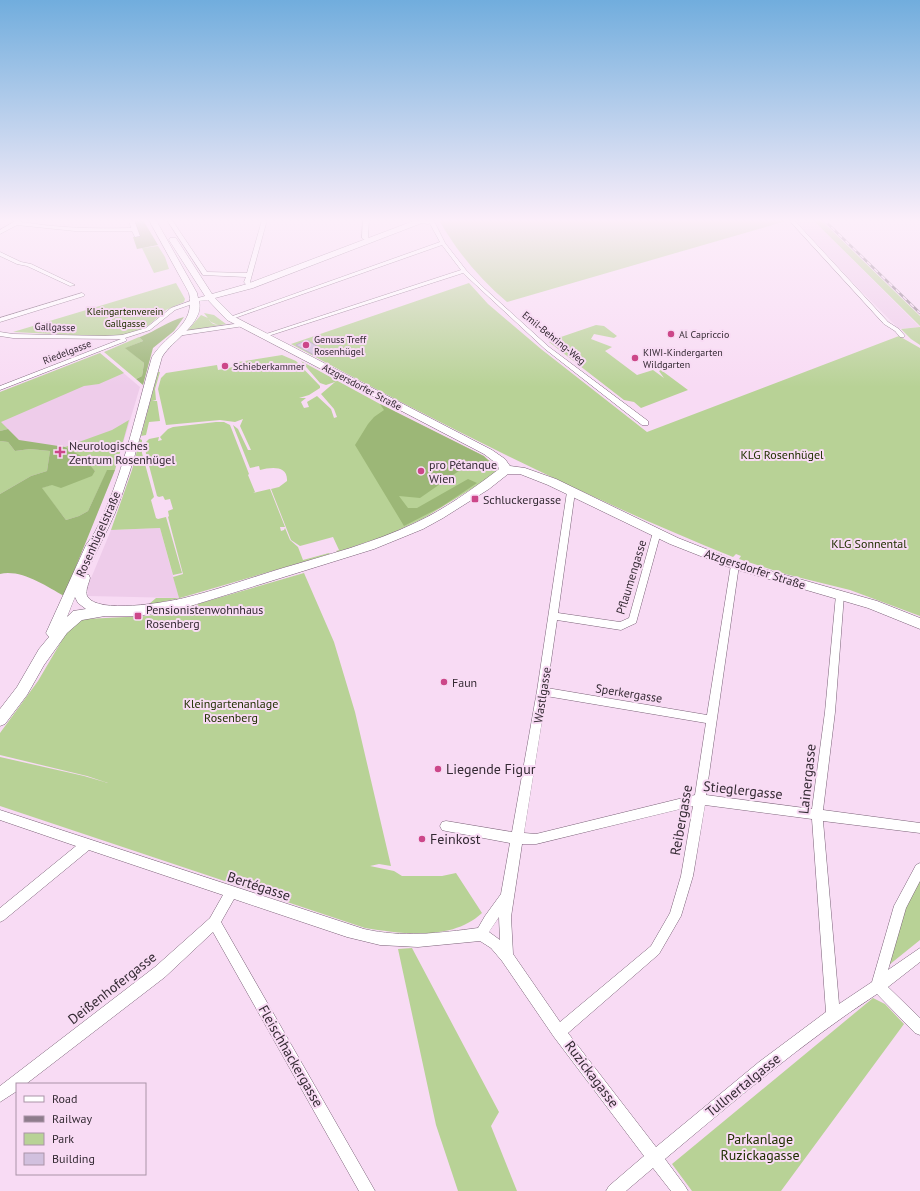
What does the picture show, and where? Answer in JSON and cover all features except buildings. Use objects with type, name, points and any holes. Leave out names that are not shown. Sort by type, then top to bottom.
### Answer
[{"type":"main road","points":[[183,276],[196,300],[250,286],[277,276]]},
{"type":"main road","name":"Atzgersdorfer Straße","points":[[196,276],[218,308],[230,318],[242,325],[474,445],[500,460],[504,465],[505,470],[521,470],[552,482]]},
{"type":"main road","name":"Rosenhügelstraße","points":[[0,720],[22,691],[40,661],[92,545],[98,539],[125,469],[157,357],[164,344],[177,334],[193,318],[196,312],[196,300]]},
{"type":"main road","name":"Atzgersdorfer Straße","points":[[474,445],[483,447],[520,464],[571,492],[657,532],[735,565],[872,604],[920,624]]},
{"type":"main road","points":[[40,661],[62,629],[78,615],[105,611],[138,611],[184,602],[370,546],[418,526],[480,489],[505,470]]},
{"type":"main road","points":[[98,539],[98,544],[82,582],[80,594],[84,602],[105,611]]},
{"type":"street","points":[[52,276],[72,285]]},
{"type":"street","points":[[250,276],[247,282],[250,286]]},
{"type":"street","points":[[230,318],[351,276]]},
{"type":"street","points":[[264,336],[450,276]]},
{"type":"street","name":"Emil-Behring-Weg","points":[[468,276],[482,290],[541,342],[645,423]]},
{"type":"street","points":[[842,276],[886,323],[897,330],[902,336]]},
{"type":"street","points":[[0,320],[82,295]]},
{"type":"street","name":"Gallgasse","points":[[0,334],[13,336],[122,337],[141,332],[154,325],[173,310],[196,300]]},
{"type":"street","points":[[177,334],[242,325]]},
{"type":"street","name":"Riedelgasse","points":[[0,388],[115,344],[141,332]]},
{"type":"street","points":[[105,338],[115,344]]},
{"type":"street","name":"Wastlgasse","points":[[507,956],[505,917],[507,896],[518,838],[554,616],[571,492]]},
{"type":"street","name":"Pflaumengasse","points":[[554,616],[621,626],[633,620],[657,532]]},
{"type":"street","name":"Reibergasse","points":[[559,1032],[655,950],[675,916],[687,876],[735,565]]},
{"type":"street","name":"Lainergasse","points":[[833,1015],[816,813],[830,712],[840,595]]},
{"type":"street","name":"Sperkergasse","points":[[542,691],[712,720]]},
{"type":"street","name":"Stieglergasse","points":[[446,826],[518,838],[536,839],[700,799],[816,813],[920,828]]},
{"type":"street","name":"Bertégasse","points":[[0,815],[347,931],[381,939],[412,941],[436,940],[482,934]]},
{"type":"street","points":[[0,916],[86,845]]},
{"type":"street","points":[[920,869],[900,906],[878,986],[920,1028]]},
{"type":"street","name":"Deißenhofergasse","points":[[0,1095],[160,972],[214,922],[231,893]]},
{"type":"street","name":"Wastlgasse","points":[[482,934],[484,926],[497,912],[507,896]]},
{"type":"street","name":"Fleischhackergasse","points":[[214,922],[367,1191]]},
{"type":"street","points":[[482,934],[507,956]]},
{"type":"street","name":"Tullnertalgasse","points":[[614,1191],[764,1067],[833,1015],[878,986],[920,954]]},
{"type":"street","name":"Ruzickagasse","points":[[507,956],[559,1032],[680,1191]]},
{"type":"shaded area","points":[[846,276],[869,276],[920,327],[899,329]]},
{"type":"shaded area","name":"Neurologisches Zentrum Rosenhügel","points":[[100,353],[140,387],[115,470],[67,587],[0,539],[0,392]]},
{"type":"shaded area","points":[[160,528],[179,598],[88,596],[87,588],[111,530]]},
{"type":"green space","points":[[480,276],[598,276],[507,302]]},
{"type":"green space","points":[[869,276],[878,276],[920,316],[920,326]]},
{"type":"green space","name":"Kleingartenverein Gallgasse","points":[[176,283],[185,299],[184,302],[166,310],[149,325],[136,332],[112,337],[13,332]]},
{"type":"green space","name":"KLG Rosenhügel","points":[[469,283],[488,304],[541,349],[647,432],[899,336],[920,348],[920,616],[850,590],[785,574],[739,559],[741,556],[736,554],[733,557],[620,509],[454,429],[291,344]]},
{"type":"green space","points":[[204,313],[214,315],[226,324],[187,331],[201,315],[208,318]]},
{"type":"green space","points":[[184,317],[174,331],[153,348],[143,385],[136,379],[142,376],[144,363],[125,348],[143,341],[139,337]]},
{"type":"green space","points":[[596,325],[604,326],[617,336],[614,338],[594,334],[591,339],[612,347],[605,351],[637,375],[653,370],[664,378],[659,371],[661,370],[688,390],[641,408],[634,402],[624,400],[549,342]]},
{"type":"green space","points":[[920,327],[920,345],[911,339],[901,329]]},
{"type":"green space","points":[[139,337],[143,341],[126,348],[144,363],[142,376],[136,379],[104,352]]},
{"type":"green space","points":[[100,353],[124,373],[99,384],[84,386],[1,422],[8,429],[0,431],[0,392]]},
{"type":"green space","points":[[282,355],[296,361],[320,386],[320,388],[309,395],[299,398],[306,398],[301,402],[304,408],[309,407],[307,402],[317,396],[331,409],[334,418],[337,417],[334,409],[321,394],[335,382],[326,385],[320,383],[301,361],[380,404],[481,455],[493,463],[499,472],[424,518],[388,535],[337,552],[336,551],[339,550],[333,537],[300,546],[291,540],[271,489],[279,487],[287,481],[287,476],[285,472],[278,468],[260,470],[259,466],[250,468],[233,425],[238,429],[248,450],[251,450],[240,426],[243,419],[235,422],[220,420],[166,425],[158,389],[161,378],[166,373],[217,365],[218,370],[233,367],[232,363]]},
{"type":"green space","points":[[158,372],[160,372],[155,389],[156,400],[152,401],[157,401],[160,421],[149,422],[146,435],[141,436]]},
{"type":"green space","points":[[380,404],[484,456],[491,463],[491,471],[466,466],[420,498],[399,496],[408,508],[417,508],[468,479],[477,483],[441,507],[404,526],[355,445],[368,424],[374,417],[384,410]]},
{"type":"green space","points":[[129,420],[115,470],[107,471],[88,511],[79,516],[66,520],[41,488],[95,471],[83,458],[65,447],[112,430]]},
{"type":"green space","points":[[224,422],[230,425],[249,474],[248,475],[255,492],[253,493],[270,489],[285,527],[280,527],[281,531],[285,528],[290,540],[298,547],[303,560],[330,554],[180,598],[148,605],[156,598],[179,598],[173,577],[183,574],[168,517],[168,511],[173,509],[170,499],[165,500],[163,496],[157,496],[146,454],[145,443],[149,439],[159,437],[158,441],[162,440],[160,437],[168,429],[173,427]]},
{"type":"green space","points":[[8,429],[19,440],[65,447],[83,457],[95,471],[92,476],[61,488],[52,485],[42,488],[66,520],[79,516],[88,511],[107,470],[115,470],[64,596],[25,576],[8,573],[0,574],[0,494],[31,476],[47,471],[50,451],[30,449],[15,451],[8,442],[0,441],[0,431]]},
{"type":"green space","points":[[140,439],[142,440],[142,453],[154,497],[151,500],[156,518],[166,517],[182,573],[173,575],[160,528],[111,530],[132,470]]},
{"type":"green space","points":[[0,441],[8,442],[15,451],[30,449],[50,451],[47,471],[31,476],[0,494]]},
{"type":"green space","name":"Kleingartenanlage Rosenberg","points":[[304,573],[334,642],[355,712],[391,866],[379,864],[370,866],[394,871],[402,876],[442,876],[456,873],[482,913],[470,922],[442,932],[426,933],[395,932],[365,928],[0,806],[0,757],[108,783],[87,776],[0,755],[0,733],[38,681],[68,630],[79,621],[85,619],[147,616],[170,612]]},
{"type":"green space","points":[[920,877],[920,940],[884,969],[901,916]]},
{"type":"green space","points":[[412,948],[499,1112],[491,1126],[517,1191],[458,1191],[436,1125],[398,949]]},
{"type":"green space","name":"Parkanlage Ruzickagasse","points":[[873,998],[885,1004],[904,1024],[781,1191],[692,1191],[672,1164]]},
{"type":"railway","points":[[881,276],[920,313]]},
{"type":"place","name":"Al Capriccio","points":[[671,334]]},
{"type":"place","name":"Genuss Treff Rosenhügel","points":[[306,345]]},
{"type":"place","name":"KIWI-Kindergarten Wildgarten","points":[[635,358]]},
{"type":"place","name":"Schieberkammer","points":[[225,366]]},
{"type":"place","name":"Neurologisches Zentrum Rosenhügel","points":[[60,452]]},
{"type":"place","name":"pro Pétanque Wien","points":[[421,471]]},
{"type":"place","name":"Schluckergasse","points":[[475,499]]},
{"type":"place","name":"Pensionistenwohnhaus Rosenberg","points":[[138,616]]},
{"type":"place","name":"Faun","points":[[444,682]]},
{"type":"place","name":"Liegende Figur","points":[[438,769]]},
{"type":"place","name":"Feinkost","points":[[422,839]]},
{"type":"park label","name":"KLG Sonnental","points":[[869,543]]}]
